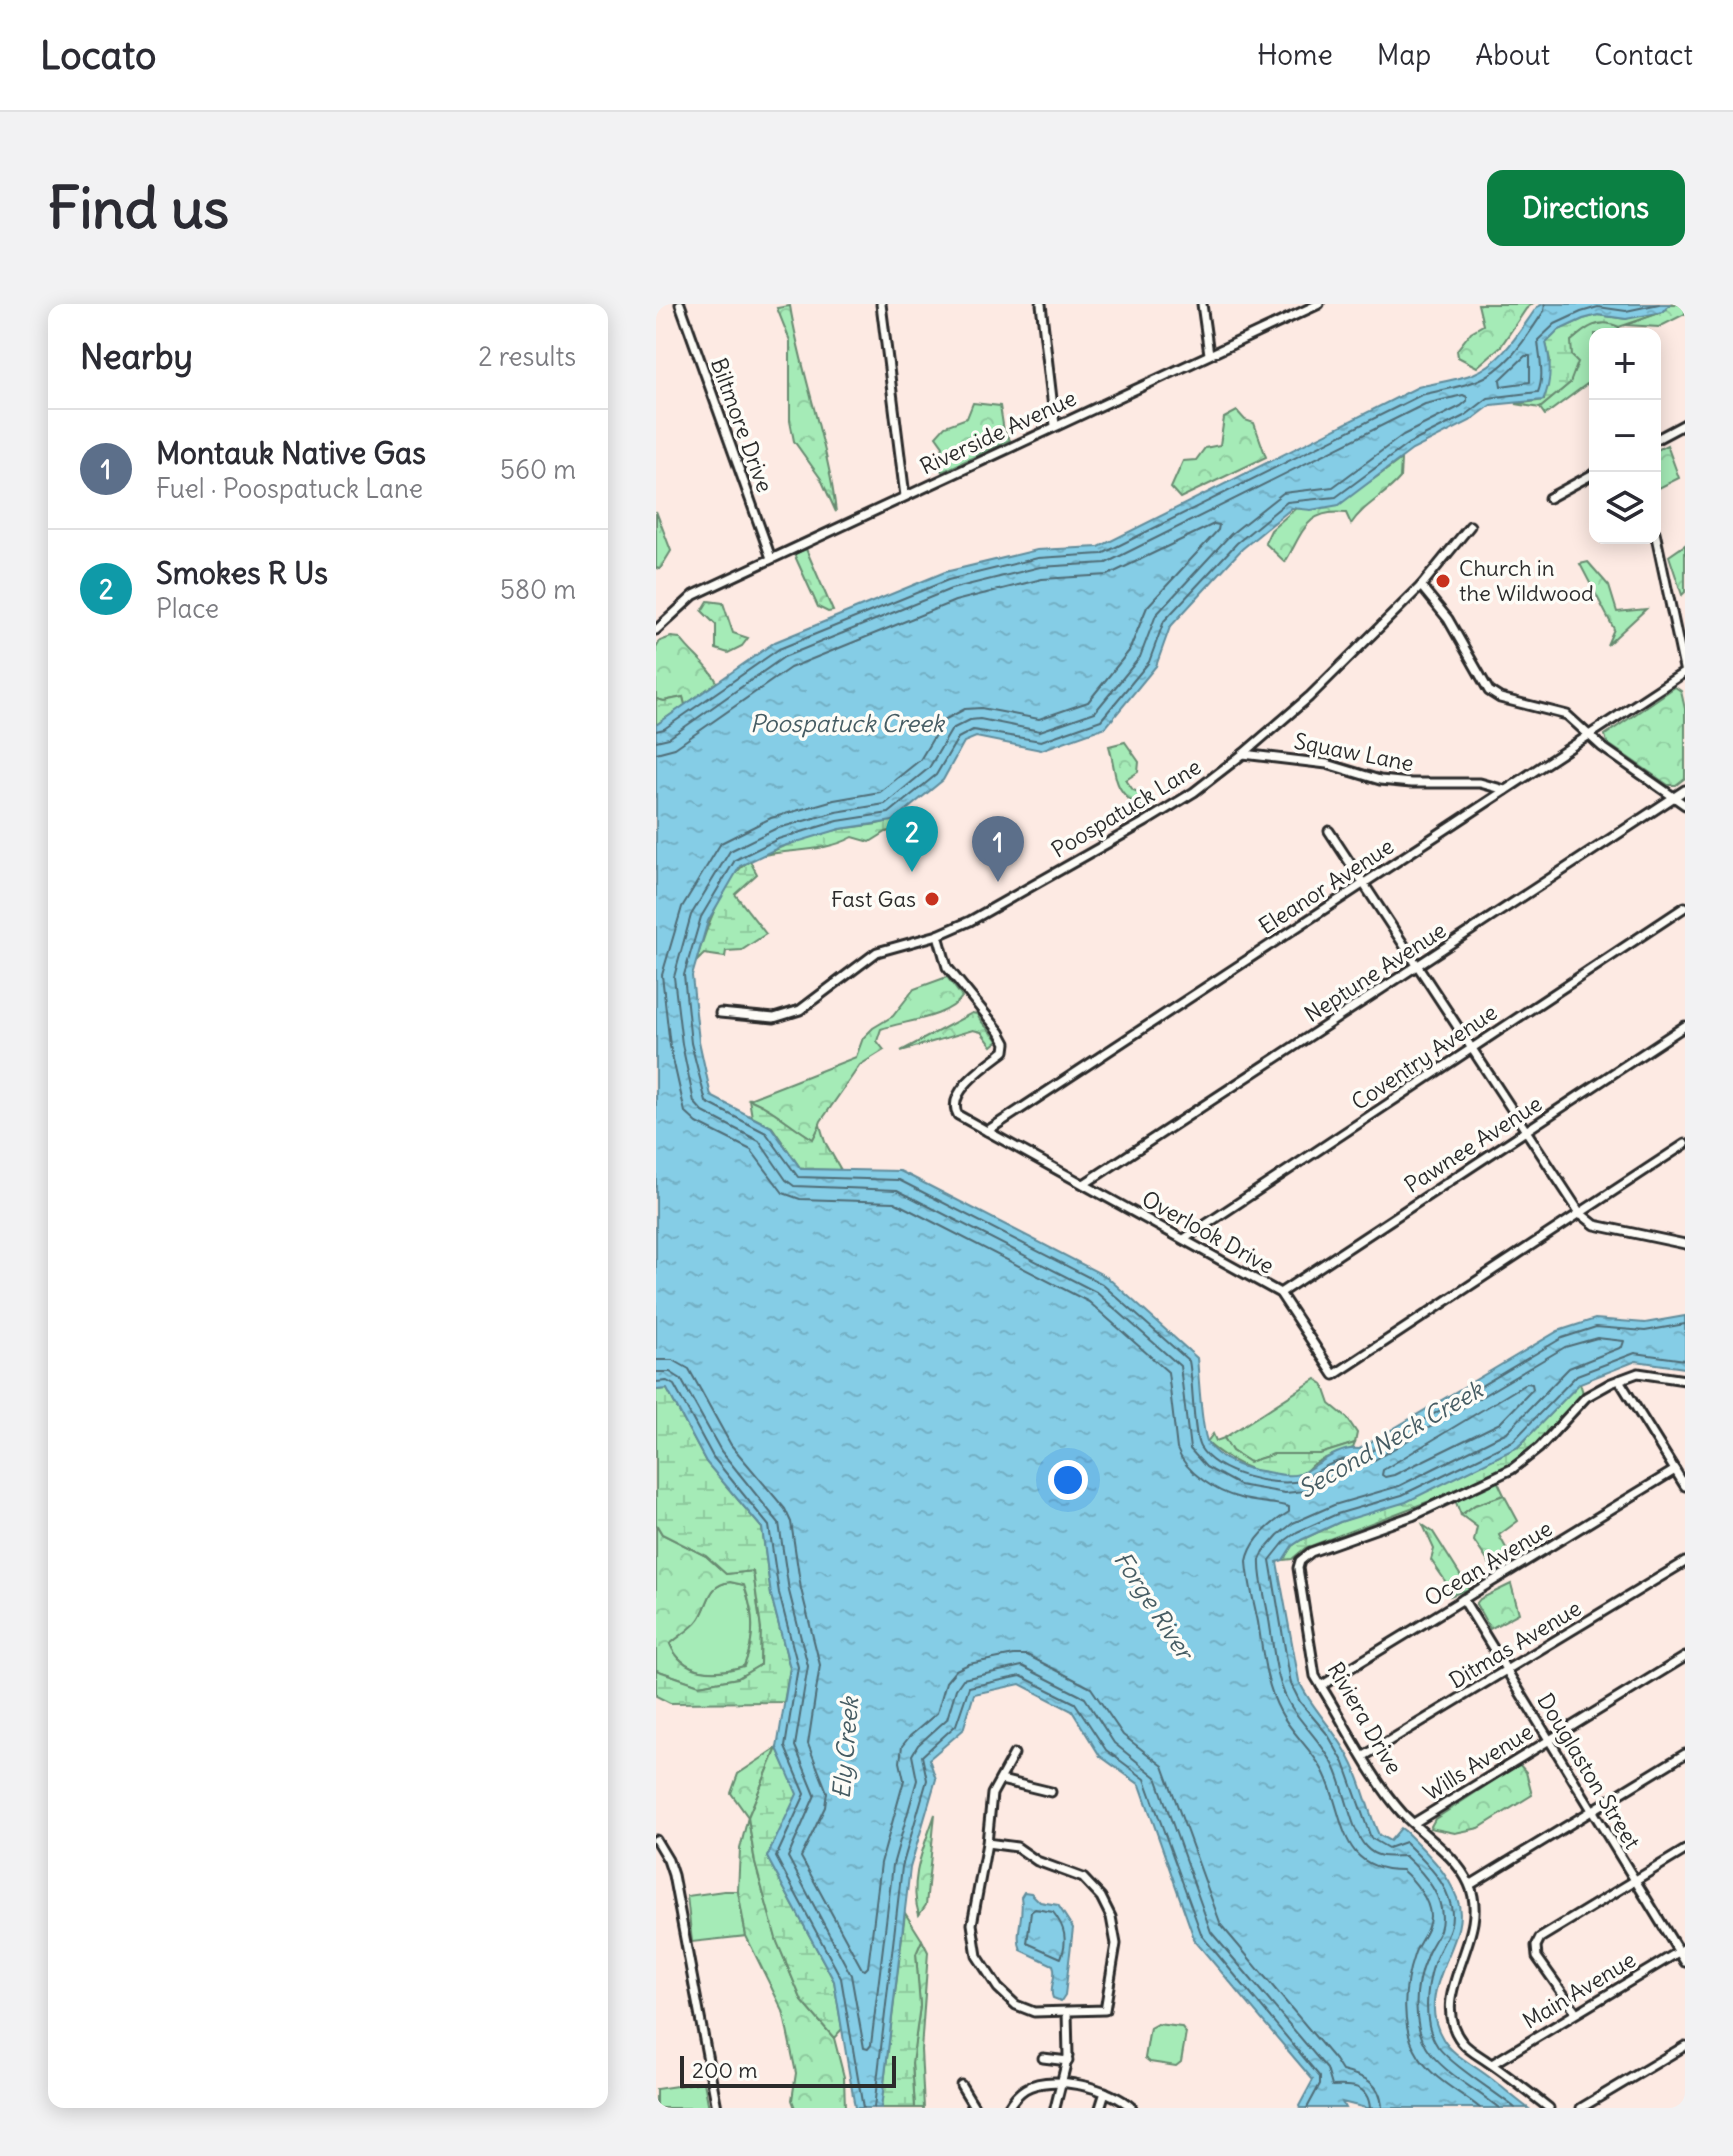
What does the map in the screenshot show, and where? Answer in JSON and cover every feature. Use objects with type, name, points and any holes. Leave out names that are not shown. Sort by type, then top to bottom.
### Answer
[{"type":"street","name":"Biltmore Drive","points":[[680,304],[771,558]]},
{"type":"street","points":[[881,304],[905,496]]},
{"type":"street","points":[[1041,304],[1055,425]]},
{"type":"street","points":[[1202,304],[1209,354]]},
{"type":"street","name":"Riverside Avenue","points":[[656,630],[694,595],[1319,304]]},
{"type":"street","points":[[1661,437],[1685,424]]},
{"type":"street","points":[[1549,498],[1589,476]]},
{"type":"street","name":"Poospatuck Lane","points":[[720,1013],[774,1018],[800,1010],[877,952],[938,935],[970,921],[1194,792],[1309,697],[1421,586],[1470,526]]},
{"type":"street","points":[[1658,544],[1685,672]]},
{"type":"street","points":[[1421,586],[1448,619],[1489,691],[1500,698],[1567,715],[1602,747],[1685,805]]},
{"type":"street","name":"Eleanor Avenue","points":[[987,1131],[1685,672]]},
{"type":"street","name":"Squaw Lane","points":[[1243,754],[1327,764],[1380,780],[1480,783],[1505,790]]},
{"type":"street","name":"Neptune Avenue","points":[[1084,1184],[1685,790]]},
{"type":"street","points":[[1329,831],[1580,1213],[1595,1225],[1685,1244]]},
{"type":"street","name":"Coventry Avenue","points":[[1184,1239],[1685,907]]},
{"type":"street","name":"Overlook Drive","points":[[938,935],[947,967],[1006,1043],[1005,1051],[962,1087],[955,1101],[954,1108],[958,1115],[1280,1293],[1334,1375],[1580,1213]]},
{"type":"street","name":"Pawnee Avenue","points":[[1280,1293],[1685,1026]]},
{"type":"street","points":[[1580,1213],[1685,1144]]},
{"type":"street","name":"Riviera Drive","points":[[1470,1885],[1448,1856],[1403,1814],[1315,1676],[1298,1577],[1300,1561],[1322,1548],[1412,1516],[1512,1469],[1539,1448],[1586,1397],[1619,1380],[1638,1373],[1685,1380]]},
{"type":"street","points":[[1619,1380],[1685,1486]]},
{"type":"street","name":"Ocean Avenue","points":[[1321,1686],[1675,1470]]},
{"type":"street","name":"Ditmas Avenue","points":[[1364,1756],[1685,1562]]},
{"type":"street","name":"Douglaston Street","points":[[1463,1599],[1635,1880],[1682,1950],[1685,1962]]},
{"type":"street","name":"Wills Avenue","points":[[1414,1823],[1685,1657]]},
{"type":"street","points":[[987,1843],[1017,1847],[1037,1861],[1083,1878],[1101,1897],[1111,1917],[1116,1944],[1105,2010],[1034,2012],[1016,2005],[998,1988],[977,1956],[972,1924],[987,1843],[992,1794],[1014,1754]]},
{"type":"street","points":[[1549,2108],[1462,2042],[1454,2025],[1450,2003],[1474,1924],[1470,1885],[1685,1754]]},
{"type":"street","points":[[1001,1780],[1051,1792]]},
{"type":"street","points":[[656,1840],[673,1875],[717,2108]]},
{"type":"street","points":[[1576,2012],[1537,1957],[1536,1946],[1540,1938],[1685,1850]]},
{"type":"street","name":"Main Avenue","points":[[1492,2064],[1682,1950]]},
{"type":"street","points":[[1055,2108],[1068,2061],[1067,2012]]},
{"type":"street","points":[[1581,2108],[1685,2046]]},
{"type":"street","points":[[1043,2058],[1068,2061]]},
{"type":"street","points":[[1008,2108],[1019,2094],[1033,2085],[1062,2083],[1105,2092],[1132,2108]]},
{"type":"street","points":[[961,2085],[975,2108]]},
{"type":"street","points":[[1100,2108],[1105,2092]]},
{"type":"green space","points":[[1478,304],[1532,304],[1501,346],[1477,367],[1458,357],[1457,350],[1471,332],[1483,325]]},
{"type":"green space","points":[[1670,304],[1685,304],[1685,314],[1659,327],[1625,325],[1662,312]]},
{"type":"green space","points":[[1670,304],[1663,312],[1619,327],[1605,323],[1588,328],[1571,341],[1572,356],[1578,362],[1570,383],[1540,408],[1516,404],[1544,400],[1550,360],[1546,343],[1559,330],[1598,315],[1626,319]]},
{"type":"green space","points":[[790,306],[827,460],[836,512],[821,479],[794,441],[790,421],[790,341],[777,308]]},
{"type":"green space","points":[[1609,322],[1619,328],[1589,328],[1589,382],[1545,415],[1540,408],[1570,383],[1571,341],[1589,326]]},
{"type":"green space","points":[[973,403],[1000,406],[1004,431],[1010,440],[942,472],[938,463],[943,446],[936,436],[945,426],[967,418]]},
{"type":"green space","points":[[1237,411],[1245,420],[1254,423],[1266,457],[1180,498],[1171,488],[1183,461],[1196,460],[1205,448],[1220,445],[1224,418]]},
{"type":"green space","points":[[1667,445],[1679,478],[1661,487],[1661,472],[1661,448]]},
{"type":"green space","points":[[1401,459],[1400,478],[1351,524],[1346,513],[1322,514],[1307,525],[1285,562],[1265,543],[1271,530],[1296,508],[1323,505],[1352,493]]},
{"type":"green space","points":[[656,511],[671,551],[660,569],[656,568]]},
{"type":"green space","points":[[1685,545],[1685,592],[1682,595],[1669,556]]},
{"type":"green space","points":[[806,549],[833,611],[818,607],[794,554]]},
{"type":"green space","points":[[1588,562],[1609,586],[1617,612],[1646,609],[1607,645],[1614,629],[1580,564]]},
{"type":"green space","points":[[708,601],[723,603],[733,633],[748,638],[742,646],[728,653],[716,649],[716,625],[702,611]]},
{"type":"green space","points":[[680,638],[717,682],[685,705],[683,697],[664,701],[656,699],[656,648],[660,641]]},
{"type":"green space","points":[[1675,687],[1681,691],[1685,709],[1685,778],[1676,785],[1668,785],[1607,743],[1605,735]]},
{"type":"green space","points":[[683,697],[685,705],[656,725],[656,699],[664,701]]},
{"type":"green space","points":[[1125,742],[1139,762],[1138,772],[1126,780],[1133,790],[1149,796],[1139,808],[1119,787],[1109,746]]},
{"type":"green space","points":[[901,814],[902,828],[886,832],[870,842],[853,837],[821,848],[764,855],[812,836],[880,823]]},
{"type":"green space","points":[[750,861],[757,874],[735,894],[766,934],[742,950],[726,951],[725,957],[704,954],[696,962],[724,892],[732,878]]},
{"type":"green space","points":[[947,977],[962,997],[947,1010],[881,1029],[877,1041],[884,1050],[860,1065],[821,1121],[814,1140],[749,1099],[856,1057],[863,1038],[893,1016],[914,989]]},
{"type":"green space","points":[[972,1013],[977,1014],[998,1041],[992,1046],[981,1032],[973,1030],[901,1051]]},
{"type":"green space","points":[[749,1099],[813,1139],[820,1125],[825,1142],[841,1170],[801,1169],[772,1127],[752,1117]]},
{"type":"green space","points":[[1316,1379],[1323,1384],[1330,1404],[1347,1418],[1357,1433],[1355,1443],[1320,1454],[1274,1454],[1249,1462],[1232,1451],[1224,1438]]},
{"type":"green space","points":[[1580,1383],[1583,1393],[1535,1446],[1510,1464],[1443,1496],[1305,1548],[1292,1559],[1283,1560],[1292,1546],[1301,1540],[1432,1488],[1518,1447]]},
{"type":"green space","points":[[667,1389],[706,1462],[762,1528],[771,1595],[790,1668],[784,1702],[670,1703],[656,1696],[656,1670],[699,1685],[738,1678],[760,1665],[761,1629],[753,1571],[726,1574],[706,1556],[662,1534],[656,1524],[656,1390]]},
{"type":"green space","points":[[1213,1434],[1216,1441],[1224,1438],[1232,1451],[1249,1462],[1274,1454],[1320,1454],[1355,1443],[1353,1448],[1312,1465],[1303,1473],[1280,1476],[1252,1469],[1226,1457],[1207,1442]]},
{"type":"green space","points":[[1497,1480],[1504,1495],[1475,1505],[1461,1515],[1455,1500]]},
{"type":"green space","points":[[1504,1495],[1518,1521],[1499,1535],[1512,1559],[1503,1567],[1491,1566],[1474,1541],[1477,1527],[1461,1515],[1475,1505]]},
{"type":"green space","points":[[656,1524],[662,1534],[706,1556],[726,1574],[753,1571],[761,1629],[760,1665],[738,1678],[699,1685],[656,1670]],"holes":[[[730,1582],[744,1585],[752,1626],[744,1666],[711,1671],[683,1662],[670,1644],[696,1622],[717,1587]]]},
{"type":"green space","points":[[1423,1525],[1433,1532],[1469,1589],[1450,1596],[1444,1579],[1431,1560],[1434,1549]]},
{"type":"green space","points":[[730,1582],[744,1585],[750,1606],[752,1635],[744,1666],[722,1671],[692,1667],[675,1654],[669,1644],[699,1619],[713,1591]]},
{"type":"green space","points":[[1511,1584],[1519,1613],[1490,1629],[1476,1604]]},
{"type":"green space","points":[[777,1748],[748,1817],[731,1793],[738,1774]]},
{"type":"green space","points":[[777,1748],[798,1794],[767,1857],[834,1981],[842,2029],[834,2038],[802,2001],[777,1942],[755,1863],[748,1817]]},
{"type":"green space","points":[[1519,1764],[1526,1772],[1532,1795],[1479,1828],[1455,1833],[1430,1828],[1435,1819]]},
{"type":"green space","points":[[935,1814],[926,1905],[919,1915],[916,1876]]},
{"type":"green space","points":[[748,1817],[755,1863],[777,1941],[802,2001],[834,2038],[844,2077],[845,2108],[795,2108],[792,2100],[796,2073],[783,2011],[746,1936],[738,1891],[740,1849]]},
{"type":"green space","points":[[738,1891],[746,1936],[692,1942],[687,1896]]},
{"type":"green space","points":[[905,1913],[922,1940],[916,1954],[920,2006],[912,2063],[915,2108],[881,2108]]},
{"type":"green space","points":[[922,1940],[928,1952],[921,2050],[924,2108],[915,2108],[912,2063],[920,2006],[916,1953]]},
{"type":"green space","points":[[1157,2024],[1181,2027],[1186,2033],[1181,2062],[1176,2066],[1150,2062],[1145,2058],[1150,2028]]},
{"type":"green space","points":[[704,2082],[709,2108],[656,2108],[656,2089]]},
{"type":"water","points":[[1543,304],[1670,304],[1663,312],[1626,319],[1598,315],[1559,330],[1546,343],[1550,372],[1543,400],[1491,405],[1470,421],[1412,450],[1339,505],[1311,510],[1292,508],[1242,549],[1170,627],[1156,666],[1106,727],[1041,750],[976,737],[964,742],[943,780],[893,821],[840,829],[780,847],[740,866],[708,921],[692,976],[699,1041],[711,1096],[771,1127],[801,1169],[900,1171],[1107,1277],[1197,1358],[1202,1416],[1208,1443],[1218,1454],[1239,1465],[1283,1475],[1299,1474],[1337,1453],[1359,1449],[1558,1331],[1595,1319],[1645,1323],[1685,1316],[1685,1368],[1636,1361],[1580,1383],[1518,1447],[1406,1502],[1340,1522],[1301,1540],[1292,1546],[1283,1560],[1277,1562],[1299,1681],[1350,1759],[1379,1835],[1390,1841],[1401,1828],[1405,1831],[1441,1870],[1457,1898],[1460,1914],[1457,1931],[1434,2001],[1435,2020],[1443,2039],[1456,2054],[1528,2108],[1366,2108],[1342,2102],[1345,2108],[1300,2108],[1313,2080],[1195,1941],[1140,1785],[1100,1756],[1072,1711],[1020,1684],[974,1694],[963,1730],[929,1759],[936,1779],[910,1868],[881,2108],[855,2108],[834,1981],[767,1857],[797,1794],[777,1748],[790,1668],[771,1595],[762,1528],[706,1462],[667,1389],[656,1390],[656,725],[775,642],[945,572],[1037,550],[1099,547],[1418,387],[1453,380],[1484,369],[1502,354],[1537,307]]},
{"type":"water","points":[[1024,1892],[1031,1893],[1040,1902],[1058,1905],[1073,1928],[1065,1995],[1061,2001],[1053,1998],[1052,1994],[1053,1965],[1021,1950],[1021,1897]]},
{"type":"place","name":"Church in the Wildwood","points":[[1443,581]]},
{"type":"place","name":"Smokes R Us","points":[[912,872]]},
{"type":"place","name":"Montauk Native Gas","points":[[998,882]]},
{"type":"place","name":"Fast Gas","points":[[932,899]]},
{"type":"water label","name":"Poospatuck Creek","points":[[847,723]]},
{"type":"water label","name":"Second Neck Creek","points":[[1390,1439]]},
{"type":"water label","name":"Forge River","points":[[1154,1605]]},
{"type":"water label","name":"Ely Creek","points":[[845,1748]]}]
